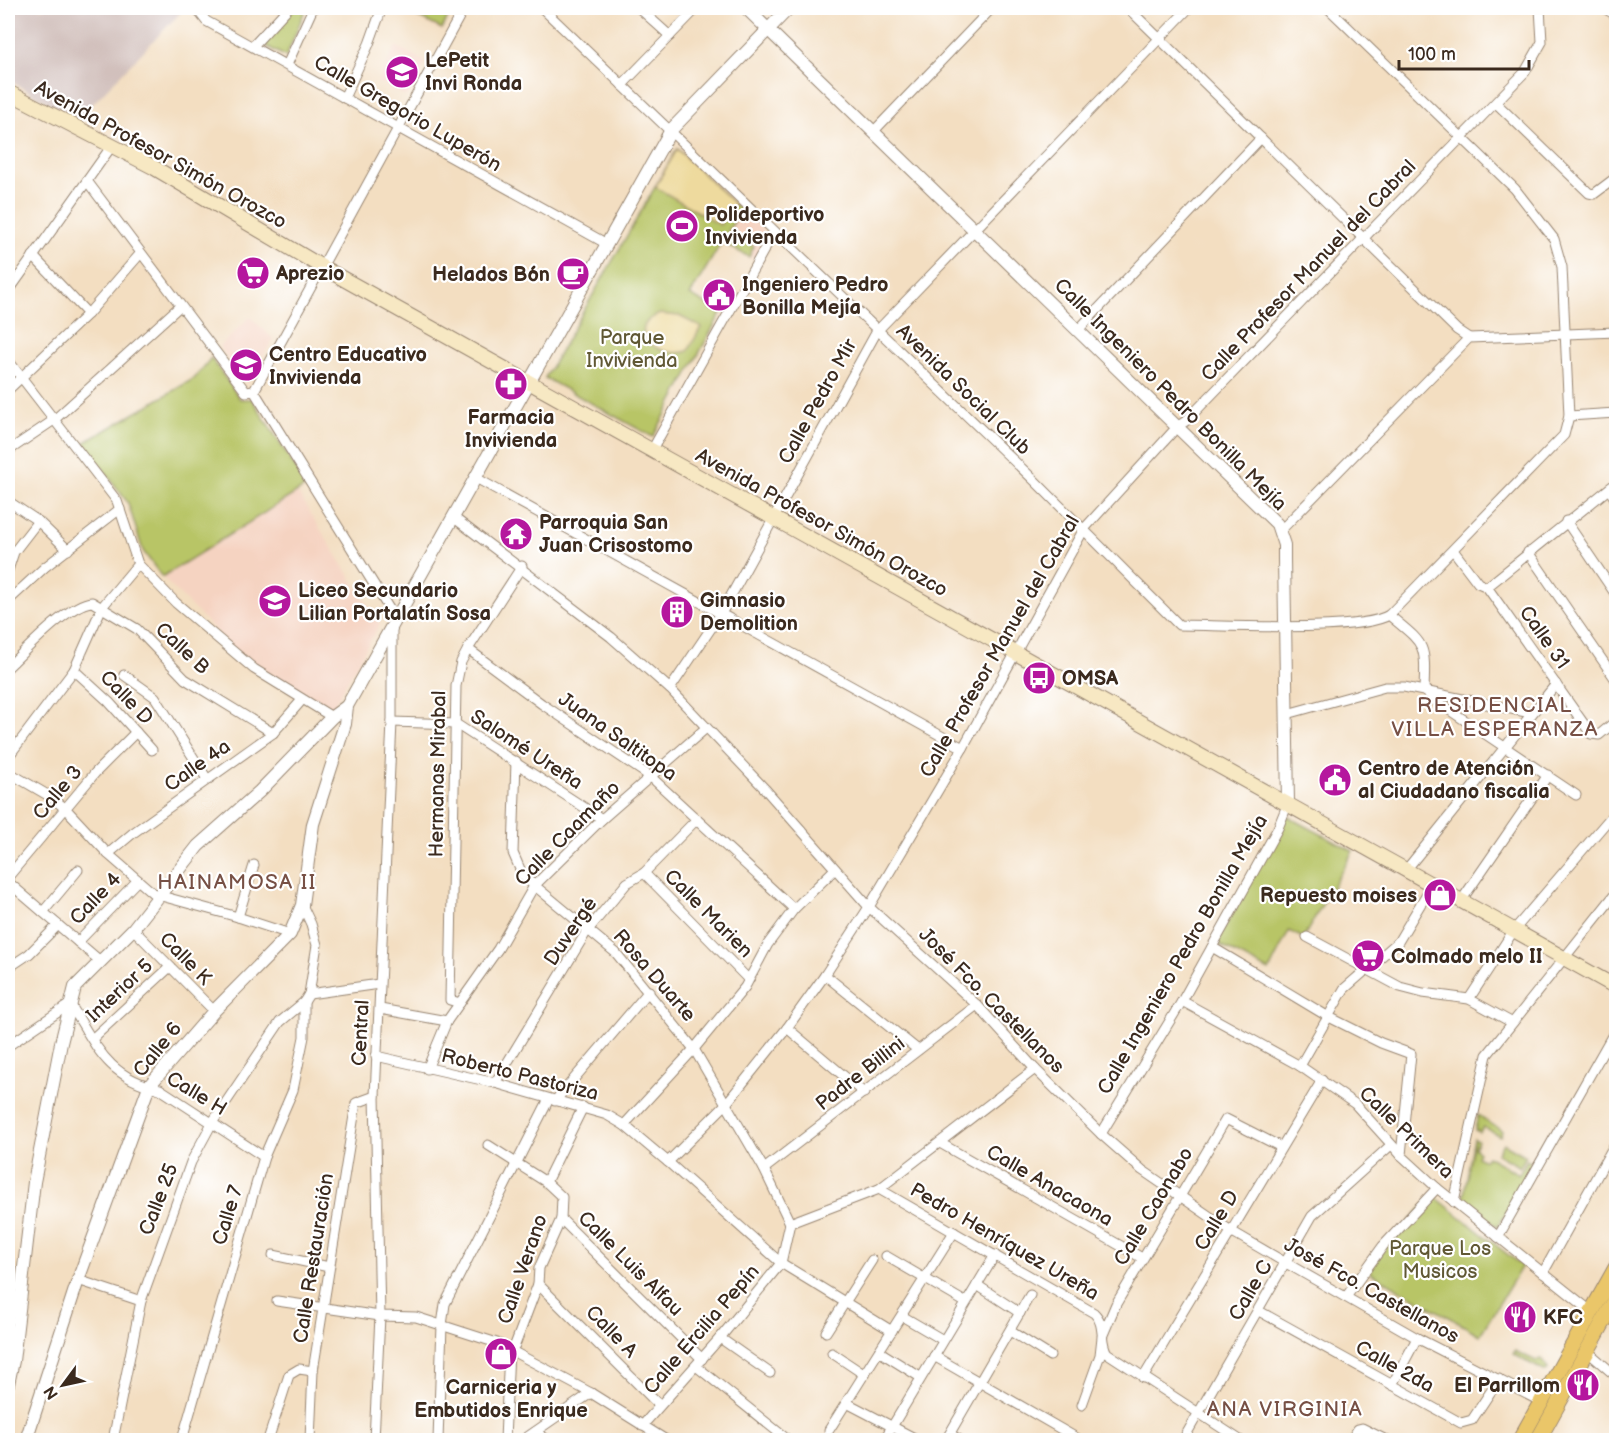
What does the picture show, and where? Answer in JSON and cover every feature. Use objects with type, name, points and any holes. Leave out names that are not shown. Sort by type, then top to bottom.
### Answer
[{"type":"main road","name":"Avenida Profesor Simón Orozco","points":[[8,92],[153,167],[322,267],[1617,987]]},
{"type":"main road","points":[[1520,1440],[1592,1312],[1615,1276]]},
{"type":"main road","points":[[1538,1440],[1617,1299]]},
{"type":"street","name":"Calle Gregorio Luperón","points":[[196,8],[206,21],[254,46],[398,130],[607,244]]},
{"type":"street","points":[[254,46],[288,8]]},
{"type":"street","points":[[287,65],[313,8]]},
{"type":"street","points":[[344,98],[369,44],[382,8]]},
{"type":"street","points":[[254,391],[464,8]]},
{"type":"street","name":"Avenida Social Club","points":[[542,8],[1084,529],[1179,625],[1285,626],[1370,623],[1389,615]]},
{"type":"street","points":[[639,8],[670,36]]},
{"type":"street","points":[[622,85],[698,8]]},
{"type":"street","name":"Calle Ingeniero Pedro Bonilla Mejía","points":[[746,8],[1264,509],[1280,531],[1284,559],[1288,803],[1278,828],[1182,1001],[1101,1134]]},
{"type":"street","points":[[8,1384],[34,1182],[75,987],[133,929],[158,894],[198,846],[260,791],[332,717],[347,706],[671,130],[789,8]]},
{"type":"street","points":[[873,132],[992,8]]},
{"type":"street","points":[[1128,8],[1364,240],[1457,330],[1469,338],[1617,332]]},
{"type":"street","name":"Calle Pedro Mir","points":[[670,689],[722,612],[877,331],[1189,8]]},
{"type":"street","points":[[1328,8],[1515,189],[1554,239],[1562,267],[1568,334],[1569,416],[1564,435],[1389,615],[1423,645],[1426,654],[1424,690]]},
{"type":"street","points":[[1531,8],[1541,18]]},
{"type":"street","name":"Calle Profesor Manuel del Cabral","points":[[668,1162],[726,1104],[787,1028],[825,975],[869,907],[963,748],[1084,529],[1178,426],[1186,421],[1364,240],[1461,136],[1525,72],[1536,57],[1542,42],[1540,8]]},
{"type":"street","points":[[1604,8],[1617,15]]},
{"type":"street","points":[[1496,103],[1589,193],[1594,194],[1616,180]]},
{"type":"street","points":[[1079,329],[1261,138]]},
{"type":"street","points":[[8,292],[111,147]]},
{"type":"street","points":[[87,181],[246,392],[254,391]]},
{"type":"street","points":[[652,450],[774,232]]},
{"type":"street","points":[[8,390],[88,314],[140,254]]},
{"type":"street","points":[[33,256],[88,314]]},
{"type":"street","points":[[8,451],[54,420],[180,306]]},
{"type":"street","points":[[1280,531],[1469,338]]},
{"type":"street","points":[[8,360],[117,501],[138,564],[176,603],[254,669],[332,717]]},
{"type":"street","points":[[254,391],[394,624]]},
{"type":"street","points":[[1569,416],[1617,413]]},
{"type":"street","points":[[476,478],[722,612],[963,748]]},
{"type":"street","points":[[1487,587],[1566,521],[1613,486],[1617,500]]},
{"type":"street","points":[[8,501],[38,521],[68,550]]},
{"type":"street","points":[[8,601],[120,509]]},
{"type":"street","name":"José Fco. Castellanos","points":[[453,517],[522,566],[611,637],[670,689],[869,907],[977,1005],[1035,1069],[1101,1134],[1180,1197],[1231,1231],[1417,1338],[1542,1402]]},
{"type":"street","points":[[8,570],[14,552],[38,521]]},
{"type":"street","points":[[1566,521],[1617,595]]},
{"type":"street","name":"Calle 31","points":[[1453,550],[1478,583],[1487,587],[1587,729],[1595,736],[1617,721]]},
{"type":"street","points":[[1528,552],[1617,680]]},
{"type":"street","points":[[8,753],[74,670],[102,607],[138,564]]},
{"type":"street","name":"Hermanas Mirabal","points":[[460,1003],[450,1000],[456,686],[461,662],[468,649],[522,566]]},
{"type":"street","points":[[8,667],[76,608],[92,602],[102,607]]},
{"type":"street","name":"Calle B","points":[[102,607],[136,629],[185,679],[273,733]]},
{"type":"street","name":"Central","points":[[374,1440],[380,1316],[375,1096],[392,722],[394,624]]},
{"type":"street","name":"Juana Saltitopa","points":[[468,649],[542,704],[651,777],[794,909]]},
{"type":"street","name":"Calle D","points":[[74,670],[109,702],[152,750]]},
{"type":"street","points":[[124,675],[155,697],[207,779]]},
{"type":"street","points":[[1406,870],[1556,684]]},
{"type":"street","points":[[1287,714],[1386,687],[1424,690],[1531,713]]},
{"type":"street","points":[[1424,690],[1436,701],[1576,795]]},
{"type":"street","name":"Calle 4a","points":[[108,854],[207,779],[273,733],[302,699]]},
{"type":"street","name":"Calle 6","points":[[26,1440],[78,1280],[149,1086],[213,1011],[290,934],[302,905],[313,824],[345,724],[347,706]]},
{"type":"street","name":"Salomé Ureña","points":[[392,722],[456,724],[603,819]]},
{"type":"street","name":"Calle Caamaño","points":[[427,1069],[447,1022],[498,950],[534,885],[603,819],[706,728]]},
{"type":"street","name":"Calle 3","points":[[8,877],[95,773],[136,732]]},
{"type":"street","name":"Rosa Duarte","points":[[516,761],[513,853],[523,876],[615,953],[649,991],[694,1049],[764,1169],[790,1223]]},
{"type":"street","points":[[8,772],[51,797],[66,809],[108,854],[158,894],[290,934]]},
{"type":"street","points":[[1461,901],[1548,775]]},
{"type":"street","points":[[1469,999],[1514,930],[1614,817]]},
{"type":"street","name":"Duvergé","points":[[495,1083],[587,931],[627,883],[644,873],[697,819]]},
{"type":"street","points":[[238,917],[254,865]]},
{"type":"street","points":[[624,1125],[694,1049],[745,987],[768,944],[794,909],[835,869]]},
{"type":"street","points":[[43,912],[78,870]]},
{"type":"street","name":"Calle Marien","points":[[644,873],[748,979]]},
{"type":"street","name":"Calle 4","points":[[78,942],[138,880]]},
{"type":"street","points":[[8,882],[100,961]]},
{"type":"street","points":[[1300,1066],[1344,989],[1398,942],[1432,885]]},
{"type":"street","points":[[1454,1202],[1487,1055],[1511,1022],[1617,893]]},
{"type":"street","name":"Calle 7","points":[[182,1440],[264,1157],[293,1090],[303,1045],[307,998],[317,945],[302,905]]},
{"type":"street","points":[[8,968],[29,954],[58,925]]},
{"type":"street","name":"Calle K","points":[[133,929],[213,1011]]},
{"type":"street","points":[[1307,937],[1366,970],[1411,991],[1469,999],[1511,1022]]},
{"type":"street","points":[[1212,947],[1327,1016],[1381,1043],[1411,1054],[1401,1155]]},
{"type":"street","name":"Interior 5","points":[[92,1040],[170,967]]},
{"type":"street","points":[[825,975],[918,1050]]},
{"type":"street","points":[[307,998],[380,984]]},
{"type":"street","points":[[438,1440],[442,1325],[445,1304],[516,1161],[552,1100],[649,991]]},
{"type":"street","name":"Calle 25","points":[[113,1440],[141,1301],[191,1162],[212,1123],[280,1022],[307,998]]},
{"type":"street","name":"Calle Primera","points":[[1182,1001],[1300,1066],[1355,1104],[1391,1145],[1437,1188],[1592,1312]]},
{"type":"street","points":[[8,1046],[70,1004]]},
{"type":"street","name":"Calle H","points":[[70,1004],[97,1052],[113,1068],[160,1089],[264,1157]]},
{"type":"street","name":"Padre Billini","points":[[764,1169],[977,1005]]},
{"type":"street","points":[[380,1009],[447,1022]]},
{"type":"street","points":[[787,1028],[864,1093]]},
{"type":"street","points":[[1498,1237],[1617,1029]]},
{"type":"street","name":"Roberto Pastoriza","points":[[376,1056],[495,1083],[583,1107],[624,1125],[781,1263],[892,1331]]},
{"type":"street","points":[[790,1223],[879,1190],[1035,1069]]},
{"type":"street","name":"Calle D","points":[[1143,1378],[1322,1080]]},
{"type":"street","name":"Calle Restauración","points":[[310,1440],[313,1371],[356,1103],[375,1096]]},
{"type":"street","points":[[546,1182],[583,1107]]},
{"type":"street","name":"Calle Caonabo","points":[[1083,1405],[1100,1355],[1102,1336],[1142,1258],[1227,1119],[1281,1147]]},
{"type":"street","points":[[1543,1273],[1617,1142]]},
{"type":"street","name":"Calle Anacaona","points":[[940,1143],[1142,1258]]},
{"type":"street","name":"Calle Verano","points":[[488,1145],[516,1161],[562,1196],[561,1219],[539,1268],[538,1284],[515,1345],[508,1350],[505,1440]]},
{"type":"street","name":"Calle C","points":[[1183,1440],[1312,1216],[1391,1145]]},
{"type":"street","points":[[1346,1297],[1383,1246],[1437,1188]]},
{"type":"street","name":"Pedro Henríquez Ureña","points":[[879,1190],[1095,1313],[1100,1321],[1106,1352],[1198,1415],[1240,1440]]},
{"type":"street","name":"Calle Luis Alfau","points":[[561,1219],[699,1362],[788,1440]]},
{"type":"street","name":"Calle Ercilia Pepín","points":[[642,1426],[720,1338],[781,1263],[790,1223]]},
{"type":"street","points":[[829,1430],[954,1232]]},
{"type":"street","points":[[273,1255],[329,1267]]},
{"type":"street","points":[[884,1440],[995,1255]]},
{"type":"street","points":[[886,1257],[965,1302]]},
{"type":"street","points":[[826,1332],[872,1260]]},
{"type":"street","points":[[78,1280],[141,1301]]},
{"type":"street","name":"Calle A","points":[[538,1284],[659,1405]]},
{"type":"street","points":[[977,1285],[1020,1313]]},
{"type":"street","points":[[960,1440],[948,1437],[1030,1295]]},
{"type":"street","points":[[276,1300],[380,1316],[417,1317],[496,1343],[591,1393],[666,1440]]},
{"type":"street","name":"Calle 2da","points":[[1259,1311],[1466,1424],[1472,1420],[1499,1379]]},
{"type":"street","points":[[902,1316],[943,1340]]},
{"type":"street","points":[[1010,1331],[1050,1356]]},
{"type":"street","points":[[720,1338],[770,1373]]},
{"type":"street","points":[[1392,1385],[1417,1338]]},
{"type":"street","points":[[1587,1351],[1617,1376]]},
{"type":"street","points":[[880,1352],[920,1377]]},
{"type":"street","points":[[832,1353],[865,1375]]},
{"type":"street","points":[[934,1356],[1080,1440]]},
{"type":"street","points":[[268,1440],[289,1375],[299,1369],[313,1371]]},
{"type":"street","points":[[524,1440],[591,1393]]},
{"type":"street","points":[[847,1404],[918,1440]]},
{"type":"street","points":[[1352,1440],[1358,1429],[1362,1428],[1386,1440]]},
{"type":"street","points":[[535,1432],[548,1440]]},
{"type":"street","points":[[8,1437],[14,1440]]},
{"type":"shaded area","points":[[12,8],[185,8],[78,119],[8,80],[8,13]]},
{"type":"shaded area","points":[[405,8],[454,8],[442,31],[403,11]]},
{"type":"shaded area","name":"LePetit Invi Ronda","points":[[396,46],[426,62],[407,97],[378,82]]},
{"type":"shaded area","points":[[741,210],[767,233],[753,259],[722,242]]},
{"type":"shaded area","name":"Centro Educativo Invivienda","points":[[250,317],[273,339],[247,384],[219,347]]},
{"type":"shaded area","name":"Liceo Secundario Lilian Portalatín Sosa","points":[[297,492],[380,624],[331,710],[280,686],[237,652],[162,577]]},
{"type":"green space","points":[[292,8],[306,8],[286,57],[259,42]]},
{"type":"green space","points":[[414,8],[430,8],[448,17],[442,29],[411,14]]},
{"type":"green space","name":"Parque Invivienda","points":[[677,149],[741,210],[690,295],[721,313],[653,437],[545,378]]},
{"type":"green space","points":[[733,234],[754,246],[749,257],[727,245]]},
{"type":"green space","points":[[211,358],[240,399],[252,399],[307,486],[162,577],[143,551],[128,503],[84,443],[195,378]]},
{"type":"green space","points":[[1287,816],[1353,851],[1303,938],[1289,931],[1269,971],[1216,943]]},
{"type":"green space","points":[[1478,1115],[1502,1131],[1500,1136],[1483,1127],[1480,1132],[1475,1130]]},
{"type":"green space","points":[[1474,1138],[1478,1141],[1474,1148],[1479,1152],[1477,1156],[1484,1160],[1487,1156],[1519,1174],[1527,1160],[1533,1164],[1498,1227],[1463,1200]]},
{"type":"green space","points":[[1503,1143],[1526,1156],[1520,1167],[1497,1154]]},
{"type":"green space","name":"Parque Los Musicos","points":[[1433,1195],[1522,1266],[1480,1335],[1369,1272],[1384,1249]]},
{"type":"green space","points":[[1515,1351],[1536,1361],[1541,1359],[1548,1369],[1546,1372],[1513,1354]]},
{"type":"sand","points":[[677,149],[735,204],[720,225],[655,187]]},
{"type":"sand","points":[[660,314],[679,316],[701,327],[688,351],[676,353],[665,351],[648,341],[644,334],[644,327],[649,320]]},
{"type":"place","name":"LePetit Invi Ronda","points":[[402,72]]},
{"type":"place","name":"Polideportivo Invivienda","points":[[682,226]]},
{"type":"place","name":"Aprezio","points":[[253,273]]},
{"type":"place","name":"Helados Bón","points":[[573,274]]},
{"type":"place","name":"Ingeniero Pedro Bonilla Mejía","points":[[719,295]]},
{"type":"place","name":"Centro Educativo Invivienda","points":[[246,365]]},
{"type":"place","name":"Farmacia Invivienda","points":[[511,384]]},
{"type":"place","name":"Parroquia San Juan Crisostomo","points":[[516,534]]},
{"type":"place","name":"Liceo Secundario Lilian Portalatín Sosa","points":[[275,601]]},
{"type":"place","name":"Gimnasio Demolition","points":[[677,612]]},
{"type":"place","name":"OMSA","points":[[1039,678]]},
{"type":"place","name":"Centro de Atención al Ciudadano fiscalia","points":[[1335,780]]},
{"type":"place","name":"Repuesto moises","points":[[1440,895]]},
{"type":"place","name":"Colmado melo II","points":[[1368,956]]},
{"type":"place","name":"KFC","points":[[1520,1317]]},
{"type":"place","name":"Carniceria y Embutidos Enrique","points":[[501,1354]]},
{"type":"place","name":"El Parrillom","points":[[1583,1385]]},
{"type":"district","name":"RESIDENCIAL VILLA ESPERANZA","points":[[1495,717]]},
{"type":"district","name":"HAINAMOSA II","points":[[237,882]]},
{"type":"district","name":"ANA VIRGINIA","points":[[1285,1409]]}]
